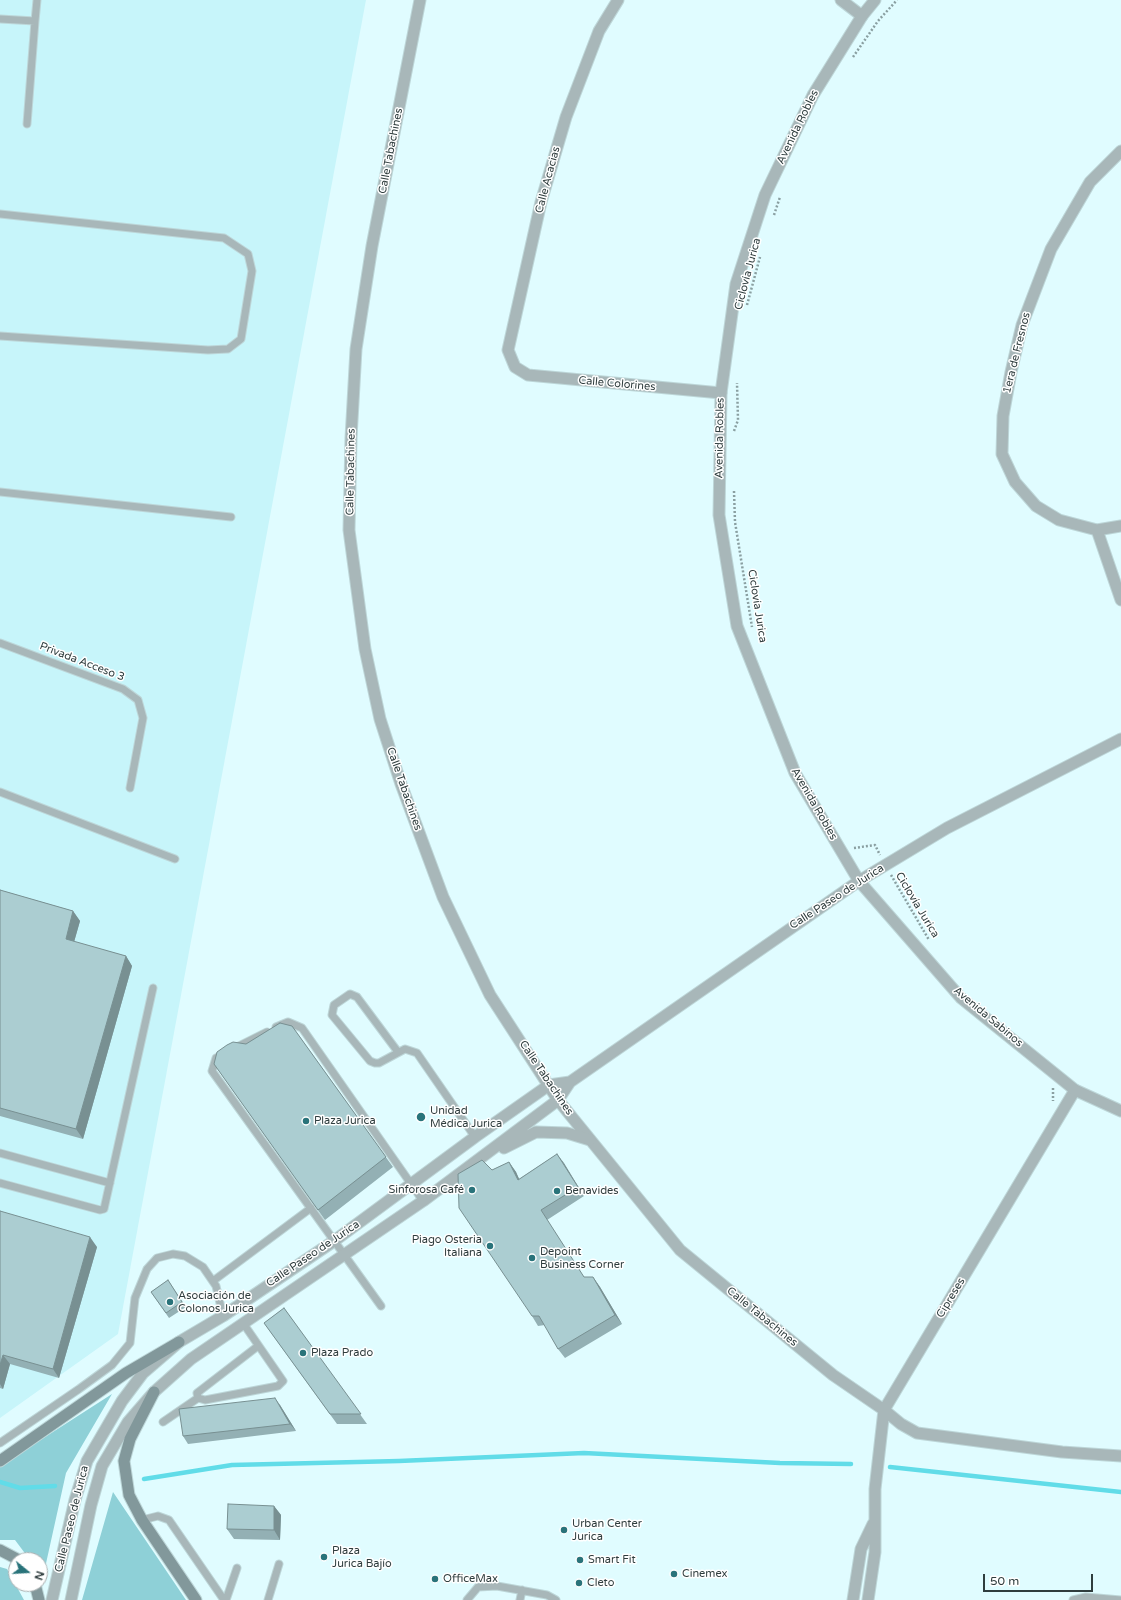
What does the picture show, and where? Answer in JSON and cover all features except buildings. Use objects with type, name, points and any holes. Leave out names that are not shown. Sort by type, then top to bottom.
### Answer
[{"type":"main road","points":[[0,1461],[126,1373],[179,1342]]},
{"type":"main road","points":[[154,1392],[130,1439],[124,1461],[129,1495],[142,1520],[196,1600]]},
{"type":"street","name":"Calle Tabachines","points":[[420,0],[372,246],[356,350],[351,438],[349,530],[365,649],[380,719],[401,784],[443,898],[490,995],[558,1100],[680,1250],[833,1375],[917,1434],[1062,1452],[1121,1456]]},
{"type":"street","name":"Calle Acacias","points":[[515,368],[508,350],[541,202],[566,117],[599,31],[618,0]]},
{"type":"street","points":[[841,0],[862,16]]},
{"type":"street","name":"Avenida Robles","points":[[859,881],[795,773],[737,626],[719,515],[721,393],[736,284],[765,195],[813,95],[862,16],[875,0]]},
{"type":"street","name":"1era de Fresnos","points":[[1097,530],[1059,520],[1036,506],[1014,482],[1002,454],[1003,416],[1022,325],[1050,249],[1090,182],[1121,151]]},
{"type":"street","name":"Calle Colorines","points":[[515,368],[528,375],[721,393]]},
{"type":"street","points":[[1121,526],[1097,530],[1121,600]]},
{"type":"street","name":"Calle Paseo de Jurica","points":[[71,1600],[91,1505],[102,1466],[128,1422],[154,1392],[191,1359],[424,1201],[476,1160],[558,1100],[570,1082],[859,881],[946,828],[1121,739]]},
{"type":"street","name":"Avenida Sabinos","points":[[859,881],[961,998],[1075,1090],[1121,1111]]},
{"type":"street","name":"Calle Paseo de Jurica","points":[[52,1600],[75,1500],[87,1460],[122,1401],[143,1373],[179,1342],[223,1316],[334,1241],[475,1137],[549,1085],[570,1082]]},
{"type":"street","name":"Cipreses","points":[[868,1600],[875,1552],[875,1489],[884,1410],[1075,1090]]},
{"type":"street","points":[[476,1160],[489,1157],[536,1132],[567,1133],[590,1140]]},
{"type":"street","name":"Cipreses","points":[[853,1600],[861,1549],[874,1522]]},
{"type":"lane","points":[[27,124],[37,0]]},
{"type":"lane","points":[[0,19],[35,21]]},
{"type":"lane","points":[[0,214],[224,238],[248,254],[252,271],[241,339],[228,349],[208,350],[0,336]]},
{"type":"lane","points":[[0,492],[231,517]]},
{"type":"lane","name":"Privada Acceso 3","points":[[0,643],[123,689],[138,700],[143,718],[130,788]]},
{"type":"lane","points":[[0,792],[175,859]]},
{"type":"lane","points":[[0,1183],[100,1210],[104,1209],[153,988]]},
{"type":"lane","points":[[398,1052],[357,997],[350,994],[334,1005],[332,1015],[370,1061],[379,1063],[398,1052],[405,1050],[417,1053],[475,1137]]},
{"type":"lane","points":[[381,1306],[212,1071],[216,1058],[288,1022],[302,1028],[424,1201]]},
{"type":"lane","points":[[0,1153],[110,1183]]},
{"type":"lane","points":[[213,1281],[311,1208]]},
{"type":"lane","points":[[0,1443],[112,1365],[130,1343],[135,1298],[147,1268],[157,1258],[173,1254],[185,1256],[203,1267],[216,1286],[223,1316]]},
{"type":"lane","points":[[198,1398],[205,1400],[278,1386],[283,1381],[243,1323]]},
{"type":"lane","points":[[198,1398],[197,1393],[207,1384],[258,1346]]},
{"type":"lane","points":[[164,1422],[198,1398]]},
{"type":"lane","points":[[142,1520],[158,1516],[168,1520],[225,1600]]},
{"type":"lane","points":[[268,1600],[279,1564]]},
{"type":"lane","points":[[225,1600],[237,1568]]},
{"type":"lane","points":[[467,1600],[478,1587],[497,1586],[547,1595],[556,1600]]},
{"type":"lane","points":[[520,1600],[522,1590]]},
{"type":"lane","points":[[1073,1600],[1086,1597],[1121,1600]]},
{"type":"path","points":[[852,58],[878,21],[897,0]]},
{"type":"path","points":[[773,218],[780,196]]},
{"type":"path","name":"Ciclovía Jurica","points":[[746,310],[761,254]]},
{"type":"path","points":[[732,437],[738,420],[737,380]]},
{"type":"path","name":"Ciclovía Jurica","points":[[733,484],[735,522],[752,630]]},
{"type":"path","name":"Ciclovía Jurica","points":[[850,842],[855,849],[875,845],[885,866],[932,946]]},
{"type":"shaded area","points":[[0,0],[366,0],[118,1334],[0,1418]]},
{"type":"shaded area","points":[[112,1394],[66,1473],[48,1554],[48,1552],[24,1552],[15,1540],[0,1540],[0,1466]]},
{"type":"shaded area","points":[[113,1492],[186,1600],[82,1600]]},
{"type":"shaded area","points":[[0,1567],[7,1569],[8,1571],[8,1592],[20,1592],[24,1600],[0,1600]]},
{"type":"waterway","points":[[144,1479],[232,1465],[399,1461],[584,1453],[780,1463],[851,1464]]},
{"type":"waterway","points":[[890,1467],[1121,1492]]},
{"type":"waterway","points":[[0,1482],[20,1488],[55,1486]]},
{"type":"place","name":"Unidad Médica Jurica","points":[[421,1117]]},
{"type":"place","name":"Plaza Jurica","points":[[306,1121]]},
{"type":"place","name":"Sinforosa Café","points":[[472,1190]]},
{"type":"place","name":"Benavides","points":[[557,1191]]},
{"type":"place","name":"Piago Osteria Italiana","points":[[490,1246]]},
{"type":"place","name":"Depoint Business Corner","points":[[532,1258]]},
{"type":"place","name":"Asociación de Colonos Jurica","points":[[170,1302]]},
{"type":"place","name":"Plaza Prado","points":[[303,1353]]},
{"type":"place","name":"Urban Center Jurica","points":[[564,1530]]},
{"type":"place","name":"Plaza Jurica Bajío","points":[[324,1557]]},
{"type":"place","name":"Smart Fit","points":[[580,1560]]},
{"type":"place","name":"Cinemex","points":[[674,1574]]},
{"type":"place","name":"OfficeMax","points":[[435,1579]]},
{"type":"place","name":"Cleto","points":[[579,1583]]}]
